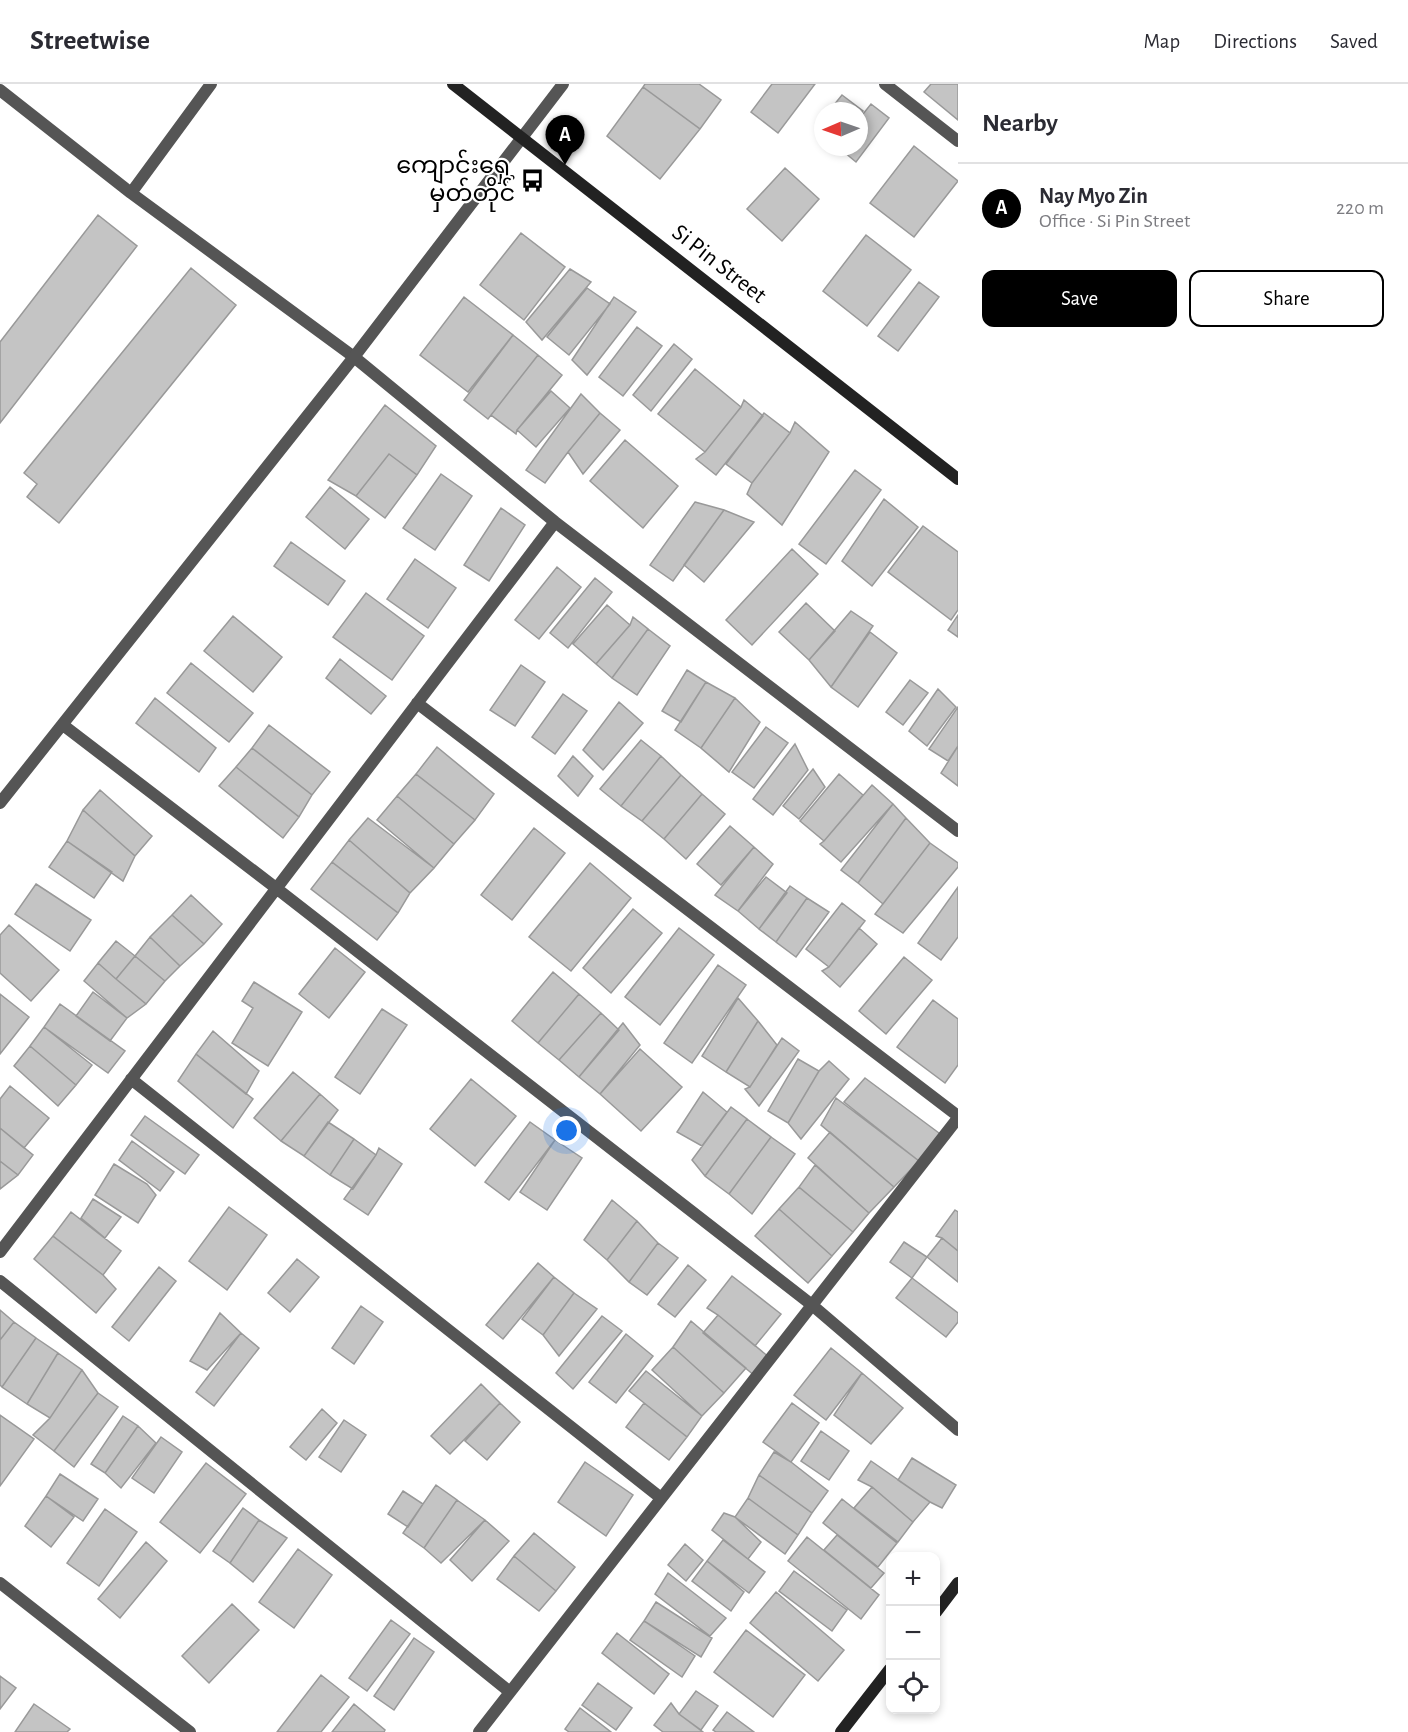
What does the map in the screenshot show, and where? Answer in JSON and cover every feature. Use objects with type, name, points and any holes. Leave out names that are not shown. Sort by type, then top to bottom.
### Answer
[{"type":"street","points":[[131,193],[211,84]]},
{"type":"street","name":"Si Pin Street","points":[[453,84],[958,479]]},
{"type":"street","points":[[0,803],[354,357],[563,84]]},
{"type":"street","points":[[891,86],[958,141]]},
{"type":"street","points":[[0,90],[131,193],[354,357],[555,522],[958,831]]},
{"type":"street","points":[[0,1252],[555,522]]},
{"type":"street","points":[[417,703],[958,1117],[479,1732]]},
{"type":"street","points":[[63,725],[812,1305],[958,1430]]},
{"type":"street","points":[[131,1079],[661,1498]]},
{"type":"street","points":[[0,1281],[510,1692]]},
{"type":"street","points":[[0,1583],[190,1732]]},
{"type":"street","points":[[940,1607],[958,1583]]},
{"type":"street","points":[[841,1732],[886,1675]]},
{"type":"building","points":[[645,84],[699,84],[721,100],[700,129],[643,87]]},
{"type":"building","points":[[772,84],[815,84],[778,133],[751,112]]},
{"type":"building","points":[[931,84],[958,84],[958,120],[924,92]]},
{"type":"building","points":[[643,87],[700,129],[660,179],[607,136]]},
{"type":"building","points":[[842,95],[851,102],[836,102]]},
{"type":"building","points":[[871,104],[889,118],[868,146],[868,108]]},
{"type":"building","points":[[914,146],[958,181],[914,237],[870,203]]},
{"type":"building","points":[[849,156],[860,156],[856,162]]},
{"type":"building","points":[[785,168],[819,199],[782,241],[747,209]]},
{"type":"building","points":[[98,215],[137,246],[0,423],[0,342]]},
{"type":"building","points":[[521,233],[565,267],[524,320],[480,285]]},
{"type":"building","points":[[866,235],[911,270],[867,326],[823,291]]},
{"type":"building","points":[[191,268],[236,305],[59,523],[27,497],[37,484],[24,473]]},
{"type":"building","points":[[570,269],[591,282],[542,340],[526,322]]},
{"type":"building","points":[[919,282],[939,297],[898,351],[878,336]]},
{"type":"building","points":[[587,288],[610,304],[569,355],[547,337]]},
{"type":"building","points":[[464,297],[513,335],[468,392],[420,355]]},
{"type":"building","points":[[614,297],[636,312],[587,375],[572,360]]},
{"type":"building","points":[[637,327],[662,346],[623,396],[599,377]]},
{"type":"building","points":[[513,335],[538,355],[488,419],[464,400]]},
{"type":"building","points":[[674,344],[692,359],[651,411],[633,395]]},
{"type":"building","points":[[538,355],[562,375],[516,434],[491,415]]},
{"type":"building","points":[[695,369],[741,407],[705,452],[658,414]]},
{"type":"building","points":[[551,391],[570,408],[536,447],[517,430]]},
{"type":"building","points":[[581,394],[600,413],[545,483],[526,470]]},
{"type":"building","points":[[744,400],[763,416],[716,475],[696,459],[705,452],[741,407]]},
{"type":"building","points":[[385,405],[436,446],[417,475],[389,454],[356,496],[328,480]]},
{"type":"building","points":[[600,413],[620,430],[583,474],[568,452]]},
{"type":"building","points":[[764,413],[790,433],[752,483],[726,464]]},
{"type":"building","points":[[795,422],[829,452],[782,525],[747,494],[752,483],[790,433]]},
{"type":"building","points":[[625,440],[678,486],[643,528],[590,481]]},
{"type":"building","points":[[389,454],[417,475],[385,518],[356,496]]},
{"type":"building","points":[[855,470],[881,490],[826,564],[799,544]]},
{"type":"building","points":[[441,474],[472,496],[435,550],[403,528]]},
{"type":"building","points":[[330,487],[369,519],[345,549],[306,517]]},
{"type":"building","points":[[884,499],[918,527],[872,586],[842,561]]},
{"type":"building","points":[[695,502],[724,510],[673,581],[650,565]]},
{"type":"building","points":[[501,508],[525,525],[489,581],[464,565]]},
{"type":"building","points":[[724,510],[754,522],[704,582],[684,565]]},
{"type":"building","points":[[923,526],[958,552],[958,610],[951,620],[888,572]]},
{"type":"building","points":[[291,542],[345,581],[328,605],[274,566]]},
{"type":"building","points":[[792,549],[818,574],[752,645],[726,620]]},
{"type":"building","points":[[415,559],[456,588],[428,628],[387,599]]},
{"type":"building","points":[[557,567],[581,587],[539,639],[515,620]]},
{"type":"building","points":[[595,578],[612,592],[568,648],[550,633]]},
{"type":"building","points":[[366,593],[424,636],[392,680],[333,637]]},
{"type":"building","points":[[806,603],[835,631],[809,660],[779,632]]},
{"type":"building","points":[[607,605],[630,625],[596,664],[573,644]]},
{"type":"building","points":[[851,611],[873,626],[831,687],[809,660]]},
{"type":"building","points":[[958,615],[958,637],[948,630]]},
{"type":"building","points":[[233,616],[282,657],[253,692],[204,651]]},
{"type":"building","points":[[633,617],[648,629],[612,678],[596,664],[630,625]]},
{"type":"building","points":[[648,629],[670,646],[637,695],[612,678]]},
{"type":"building","points":[[870,632],[897,653],[858,707],[831,687]]},
{"type":"building","points":[[340,659],[386,696],[371,714],[326,678]]},
{"type":"building","points":[[191,663],[253,713],[229,742],[167,693]]},
{"type":"building","points":[[521,665],[545,682],[515,726],[490,710]]},
{"type":"building","points":[[687,670],[706,682],[681,722],[662,711]]},
{"type":"building","points":[[910,680],[928,693],[903,725],[886,712]]},
{"type":"building","points":[[706,682],[735,698],[701,748],[675,730]]},
{"type":"building","points":[[938,689],[956,707],[927,746],[909,731]]},
{"type":"building","points":[[563,694],[587,711],[555,754],[532,737]]},
{"type":"building","points":[[155,698],[216,748],[199,772],[136,723]]},
{"type":"building","points":[[735,698],[760,722],[729,772],[701,748]]},
{"type":"building","points":[[619,702],[643,723],[603,770],[583,750]]},
{"type":"building","points":[[958,707],[958,746],[948,761],[929,749]]},
{"type":"building","points":[[269,725],[330,772],[312,795],[252,748]]},
{"type":"building","points":[[766,727],[788,743],[754,788],[732,772]]},
{"type":"building","points":[[641,740],[661,756],[621,806],[600,789]]},
{"type":"building","points":[[795,744],[808,770],[773,815],[753,799]]},
{"type":"building","points":[[958,746],[958,786],[941,773]]},
{"type":"building","points":[[437,747],[494,794],[475,820],[416,774]]},
{"type":"building","points":[[252,748],[312,795],[299,817],[236,767]]},
{"type":"building","points":[[573,756],[593,776],[578,796],[558,776]]},
{"type":"building","points":[[661,756],[681,775],[642,821],[621,806]]},
{"type":"building","points":[[236,767],[299,817],[283,838],[219,786]]},
{"type":"building","points":[[813,769],[825,787],[799,819],[783,806]]},
{"type":"building","points":[[416,774],[475,820],[454,844],[397,796]]},
{"type":"building","points":[[839,774],[863,795],[824,841],[800,821]]},
{"type":"building","points":[[681,775],[702,794],[664,839],[642,821]]},
{"type":"building","points":[[872,785],[893,804],[841,862],[820,844]]},
{"type":"building","points":[[100,790],[152,836],[135,856],[83,810]]},
{"type":"building","points":[[702,794],[725,814],[686,859],[664,839]]},
{"type":"building","points":[[397,796],[454,844],[434,868],[377,820]]},
{"type":"building","points":[[893,804],[906,818],[858,883],[841,870]]},
{"type":"building","points":[[83,810],[135,856],[123,881],[67,841]]},
{"type":"building","points":[[368,818],[434,868],[410,893],[349,840]]},
{"type":"building","points":[[906,818],[930,843],[883,904],[858,883]]},
{"type":"building","points":[[730,826],[754,847],[721,885],[697,864]]},
{"type":"building","points":[[534,828],[565,853],[512,920],[481,895]]},
{"type":"building","points":[[349,840],[410,893],[398,913],[332,862]]},
{"type":"building","points":[[67,841],[112,872],[94,898],[49,867]]},
{"type":"building","points":[[930,843],[958,863],[958,867],[903,933],[875,914]]},
{"type":"building","points":[[754,847],[773,864],[738,911],[715,895]]},
{"type":"building","points":[[332,862],[398,913],[377,940],[311,889]]},
{"type":"building","points":[[590,863],[631,898],[571,971],[529,937]]},
{"type":"building","points":[[766,877],[787,893],[759,929],[738,911]]},
{"type":"building","points":[[36,884],[91,920],[70,951],[15,914]]},
{"type":"building","points":[[790,886],[807,898],[776,942],[759,929]]},
{"type":"building","points":[[958,887],[958,937],[941,960],[918,943]]},
{"type":"building","points":[[191,895],[222,924],[204,944],[172,915]]},
{"type":"building","points":[[807,898],[829,912],[796,957],[776,942]]},
{"type":"building","points":[[842,903],[865,921],[829,967],[806,949]]},
{"type":"building","points":[[633,909],[662,933],[611,993],[583,968]]},
{"type":"building","points":[[172,915],[204,944],[180,966],[150,937]]},
{"type":"building","points":[[9,925],[59,970],[31,1001],[0,973],[0,935]]},
{"type":"building","points":[[679,928],[714,955],[660,1025],[625,997]]},
{"type":"building","points":[[859,928],[877,944],[840,987],[822,971],[829,967]]},
{"type":"building","points":[[150,937],[180,966],[165,981],[135,956]]},
{"type":"building","points":[[116,941],[135,956],[116,979],[98,963]]},
{"type":"building","points":[[335,948],[365,972],[329,1018],[299,994]]},
{"type":"building","points":[[135,956],[165,981],[146,1004],[116,979]]},
{"type":"building","points":[[904,957],[932,980],[886,1034],[859,1011]]},
{"type":"building","points":[[98,963],[146,1004],[127,1018],[84,981]]},
{"type":"building","points":[[718,965],[746,985],[692,1063],[664,1043]]},
{"type":"building","points":[[553,972],[579,994],[538,1043],[512,1021]]},
{"type":"building","points":[[254,982],[302,1012],[268,1066],[232,1043],[253,1008],[242,1001]]},
{"type":"building","points":[[93,992],[127,1018],[110,1041],[76,1016]]},
{"type":"building","points":[[0,994],[29,1017],[0,1054]]},
{"type":"building","points":[[579,994],[601,1013],[559,1060],[538,1043]]},
{"type":"building","points":[[738,998],[758,1021],[726,1072],[702,1056]]},
{"type":"building","points":[[933,1000],[958,1019],[958,1065],[945,1083],[897,1047]]},
{"type":"building","points":[[60,1004],[125,1051],[108,1073],[44,1027]]},
{"type":"building","points":[[382,1009],[407,1025],[360,1094],[335,1077]]},
{"type":"building","points":[[601,1013],[619,1030],[579,1077],[559,1060]]},
{"type":"building","points":[[758,1021],[777,1045],[750,1087],[726,1072]]},
{"type":"building","points":[[623,1023],[640,1045],[600,1094],[579,1077]]},
{"type":"building","points":[[44,1027],[92,1065],[76,1085],[30,1046]]},
{"type":"building","points":[[213,1031],[259,1071],[246,1094],[196,1054]]},
{"type":"building","points":[[782,1038],[799,1051],[759,1106],[745,1089],[750,1087]]},
{"type":"building","points":[[30,1046],[76,1085],[58,1106],[14,1066]]},
{"type":"building","points":[[640,1049],[682,1087],[641,1131],[600,1094]]},
{"type":"building","points":[[196,1054],[253,1099],[233,1128],[178,1081]]},
{"type":"building","points":[[798,1059],[819,1071],[788,1123],[768,1111]]},
{"type":"building","points":[[829,1061],[849,1079],[801,1139],[788,1123],[819,1071]]},
{"type":"building","points":[[293,1072],[320,1094],[281,1141],[254,1118]]},
{"type":"building","points":[[865,1078],[943,1136],[919,1161],[844,1102]]},
{"type":"building","points":[[471,1079],[516,1116],[475,1166],[430,1129]]},
{"type":"building","points":[[10,1086],[49,1118],[24,1148],[0,1128],[0,1099]]},
{"type":"building","points":[[703,1092],[727,1112],[702,1146],[677,1132]]},
{"type":"building","points":[[320,1094],[338,1110],[304,1156],[281,1141]]},
{"type":"building","points":[[836,1098],[919,1161],[894,1187],[821,1125]]},
{"type":"building","points":[[731,1107],[747,1119],[705,1176],[692,1160]]},
{"type":"building","points":[[145,1116],[199,1155],[185,1174],[131,1135]]},
{"type":"building","points":[[747,1119],[771,1137],[729,1194],[705,1176]]},
{"type":"building","points":[[328,1122],[354,1139],[330,1175],[304,1156]]},
{"type":"building","points":[[530,1122],[555,1140],[509,1200],[485,1182]]},
{"type":"building","points":[[0,1128],[33,1155],[18,1175],[0,1161]]},
{"type":"building","points":[[830,1132],[894,1187],[869,1213],[808,1158]]},
{"type":"building","points":[[771,1137],[795,1154],[752,1214],[729,1194]]},
{"type":"building","points":[[354,1139],[376,1155],[353,1189],[330,1175]]},
{"type":"building","points":[[555,1140],[582,1158],[547,1210],[520,1192]]},
{"type":"building","points":[[132,1141],[174,1172],[160,1191],[119,1160]]},
{"type":"building","points":[[379,1148],[402,1164],[368,1215],[344,1199]]},
{"type":"building","points":[[0,1161],[18,1175],[0,1189]]},
{"type":"building","points":[[114,1164],[147,1184],[156,1195],[138,1223],[95,1195]]},
{"type":"building","points":[[815,1165],[869,1213],[853,1232],[799,1187]]},
{"type":"building","points":[[799,1187],[853,1232],[832,1256],[779,1209]]},
{"type":"building","points":[[93,1199],[121,1217],[105,1238],[81,1218]]},
{"type":"building","points":[[612,1200],[637,1221],[607,1260],[584,1240]]},
{"type":"building","points":[[229,1207],[267,1235],[227,1290],[189,1261]]},
{"type":"building","points":[[779,1209],[832,1256],[808,1283],[755,1236]]},
{"type":"building","points":[[955,1210],[958,1212],[958,1251],[936,1236]]},
{"type":"building","points":[[71,1212],[121,1251],[103,1275],[53,1236]]},
{"type":"building","points":[[637,1221],[658,1243],[629,1282],[607,1260]]},
{"type":"building","points":[[53,1236],[103,1275],[116,1289],[96,1313],[34,1259]]},
{"type":"building","points":[[942,1238],[958,1251],[958,1282],[927,1257]]},
{"type":"building","points":[[904,1242],[927,1257],[912,1278],[890,1262]]},
{"type":"building","points":[[658,1243],[678,1258],[647,1295],[629,1282]]},
{"type":"building","points":[[297,1259],[319,1277],[290,1312],[268,1293]]},
{"type":"building","points":[[538,1263],[554,1277],[503,1339],[486,1325]]},
{"type":"building","points":[[688,1265],[706,1280],[675,1317],[658,1304]]},
{"type":"building","points":[[159,1267],[176,1281],[129,1341],[112,1327]]},
{"type":"building","points":[[732,1276],[781,1314],[755,1346],[707,1308]]},
{"type":"building","points":[[554,1277],[574,1293],[543,1335],[522,1319]]},
{"type":"building","points":[[912,1278],[958,1313],[958,1322],[946,1337],[896,1298]]},
{"type":"building","points":[[574,1293],[597,1309],[559,1356],[543,1335]]},
{"type":"building","points":[[361,1306],[383,1322],[354,1364],[332,1348]]},
{"type":"building","points":[[0,1310],[14,1322],[0,1340]]},
{"type":"building","points":[[220,1313],[241,1333],[207,1370],[190,1361]]},
{"type":"building","points":[[718,1315],[770,1358],[755,1376],[703,1333]]},
{"type":"building","points":[[602,1316],[622,1331],[573,1389],[556,1373]]},
{"type":"building","points":[[691,1321],[746,1368],[724,1393],[673,1347]]},
{"type":"building","points":[[14,1322],[36,1338],[2,1387],[0,1385],[0,1340]]},
{"type":"building","points":[[241,1333],[259,1348],[214,1406],[196,1392]]},
{"type":"building","points":[[626,1334],[653,1356],[616,1403],[589,1382]]},
{"type":"building","points":[[36,1338],[58,1353],[27,1404],[2,1387]]},
{"type":"building","points":[[673,1347],[724,1393],[702,1416],[652,1370]]},
{"type":"building","points":[[831,1348],[862,1373],[826,1420],[794,1395]]},
{"type":"building","points":[[58,1353],[82,1370],[50,1418],[27,1404]]},
{"type":"building","points":[[82,1370],[98,1393],[54,1451],[33,1435],[50,1418]]},
{"type":"building","points":[[646,1371],[702,1416],[687,1437],[629,1391]]},
{"type":"building","points":[[862,1373],[903,1408],[871,1444],[834,1415]]},
{"type":"building","points":[[481,1384],[500,1403],[450,1454],[431,1436]]},
{"type":"building","points":[[98,1393],[118,1407],[74,1467],[54,1451]]},
{"type":"building","points":[[500,1403],[520,1422],[487,1460],[465,1441]]},
{"type":"building","points":[[644,1403],[687,1437],[669,1460],[626,1427]]},
{"type":"building","points":[[792,1403],[819,1423],[791,1462],[763,1442]]},
{"type":"building","points":[[322,1409],[337,1423],[306,1460],[290,1447]]},
{"type":"building","points":[[0,1415],[34,1439],[0,1486]]},
{"type":"building","points":[[123,1416],[138,1426],[105,1473],[91,1464]]},
{"type":"building","points":[[344,1420],[366,1435],[341,1472],[319,1457]]},
{"type":"building","points":[[138,1426],[156,1443],[121,1488],[105,1473]]},
{"type":"building","points":[[821,1431],[849,1451],[829,1480],[801,1461]]},
{"type":"building","points":[[161,1437],[182,1452],[154,1493],[132,1478]]},
{"type":"building","points":[[774,1452],[791,1462],[828,1491],[812,1513],[759,1475]]},
{"type":"building","points":[[912,1458],[956,1485],[942,1508],[898,1480]]},
{"type":"building","points":[[871,1461],[930,1502],[913,1522],[872,1487],[858,1480]]},
{"type":"building","points":[[585,1462],[633,1495],[606,1536],[558,1502]]},
{"type":"building","points":[[206,1463],[246,1494],[200,1553],[160,1522]]},
{"type":"building","points":[[60,1474],[98,1499],[83,1521],[46,1496]]},
{"type":"building","points":[[759,1475],[812,1513],[798,1535],[748,1498]]},
{"type":"building","points":[[436,1485],[457,1500],[424,1548],[403,1533]]},
{"type":"building","points":[[872,1487],[913,1522],[898,1542],[854,1508]]},
{"type":"building","points":[[403,1491],[423,1504],[408,1527],[388,1514]]},
{"type":"building","points":[[46,1496],[74,1517],[51,1547],[25,1526]]},
{"type":"building","points":[[748,1498],[798,1535],[785,1554],[735,1517]]},
{"type":"building","points":[[842,1499],[897,1543],[890,1552],[886,1552],[886,1557],[878,1567],[823,1523]]},
{"type":"building","points":[[457,1500],[485,1520],[441,1563],[424,1548]]},
{"type":"building","points":[[243,1508],[259,1520],[230,1563],[213,1551]]},
{"type":"building","points":[[105,1509],[137,1532],[99,1586],[67,1563]]},
{"type":"building","points":[[724,1513],[735,1517],[761,1542],[748,1559],[712,1530]]},
{"type":"building","points":[[259,1520],[287,1538],[253,1582],[230,1563]]},
{"type":"building","points":[[485,1520],[509,1541],[472,1581],[450,1560]]},
{"type":"building","points":[[534,1533],[575,1567],[556,1591],[514,1556]]},
{"type":"building","points":[[837,1535],[884,1573],[871,1588],[824,1550]]},
{"type":"building","points":[[807,1537],[879,1595],[861,1619],[788,1561]]},
{"type":"building","points":[[723,1540],[765,1572],[749,1593],[707,1561]]},
{"type":"building","points":[[146,1542],[167,1561],[120,1618],[98,1599]]},
{"type":"building","points":[[685,1544],[703,1560],[686,1581],[668,1565]]},
{"type":"building","points":[[298,1549],[332,1575],[294,1628],[259,1602]]},
{"type":"building","points":[[514,1556],[556,1591],[539,1611],[497,1579]]},
{"type":"building","points":[[707,1561],[744,1592],[731,1611],[692,1581]]},
{"type":"building","points":[[794,1571],[847,1610],[832,1631],[779,1591]]},
{"type":"building","points":[[668,1573],[726,1618],[710,1636],[655,1594]]},
{"type":"building","points":[[776,1592],[844,1650],[818,1681],[750,1623]]},
{"type":"building","points":[[656,1602],[712,1638],[701,1657],[644,1621]]},
{"type":"building","points":[[232,1604],[259,1630],[209,1683],[182,1656]]},
{"type":"building","points":[[391,1620],[410,1634],[367,1691],[349,1678]]},
{"type":"building","points":[[644,1621],[695,1656],[682,1677],[630,1640]]},
{"type":"building","points":[[746,1630],[805,1675],[773,1717],[714,1672]]},
{"type":"building","points":[[617,1633],[669,1674],[654,1694],[602,1653]]},
{"type":"building","points":[[414,1638],[434,1652],[394,1710],[374,1696]]},
{"type":"building","points":[[321,1675],[349,1697],[321,1732],[277,1732]]},
{"type":"building","points":[[0,1676],[16,1688],[0,1709]]},
{"type":"building","points":[[598,1683],[632,1708],[616,1730],[582,1705]]},
{"type":"building","points":[[696,1691],[718,1706],[701,1730],[679,1714]]},
{"type":"building","points":[[671,1703],[679,1714],[703,1732],[663,1732],[654,1725]]},
{"type":"building","points":[[34,1704],[70,1729],[67,1732],[15,1732]]},
{"type":"building","points":[[354,1704],[385,1730],[384,1732],[332,1732]]},
{"type":"building","points":[[580,1708],[611,1732],[569,1732],[565,1729]]},
{"type":"building","points":[[727,1712],[754,1732],[716,1732],[713,1730]]},
{"type":"place","name":"Nay Myo Zin","points":[[565,165]]},
{"type":"place","name":"ကျောင်းရှေ့ မှတ်တိုင်","points":[[533,180]]}]
